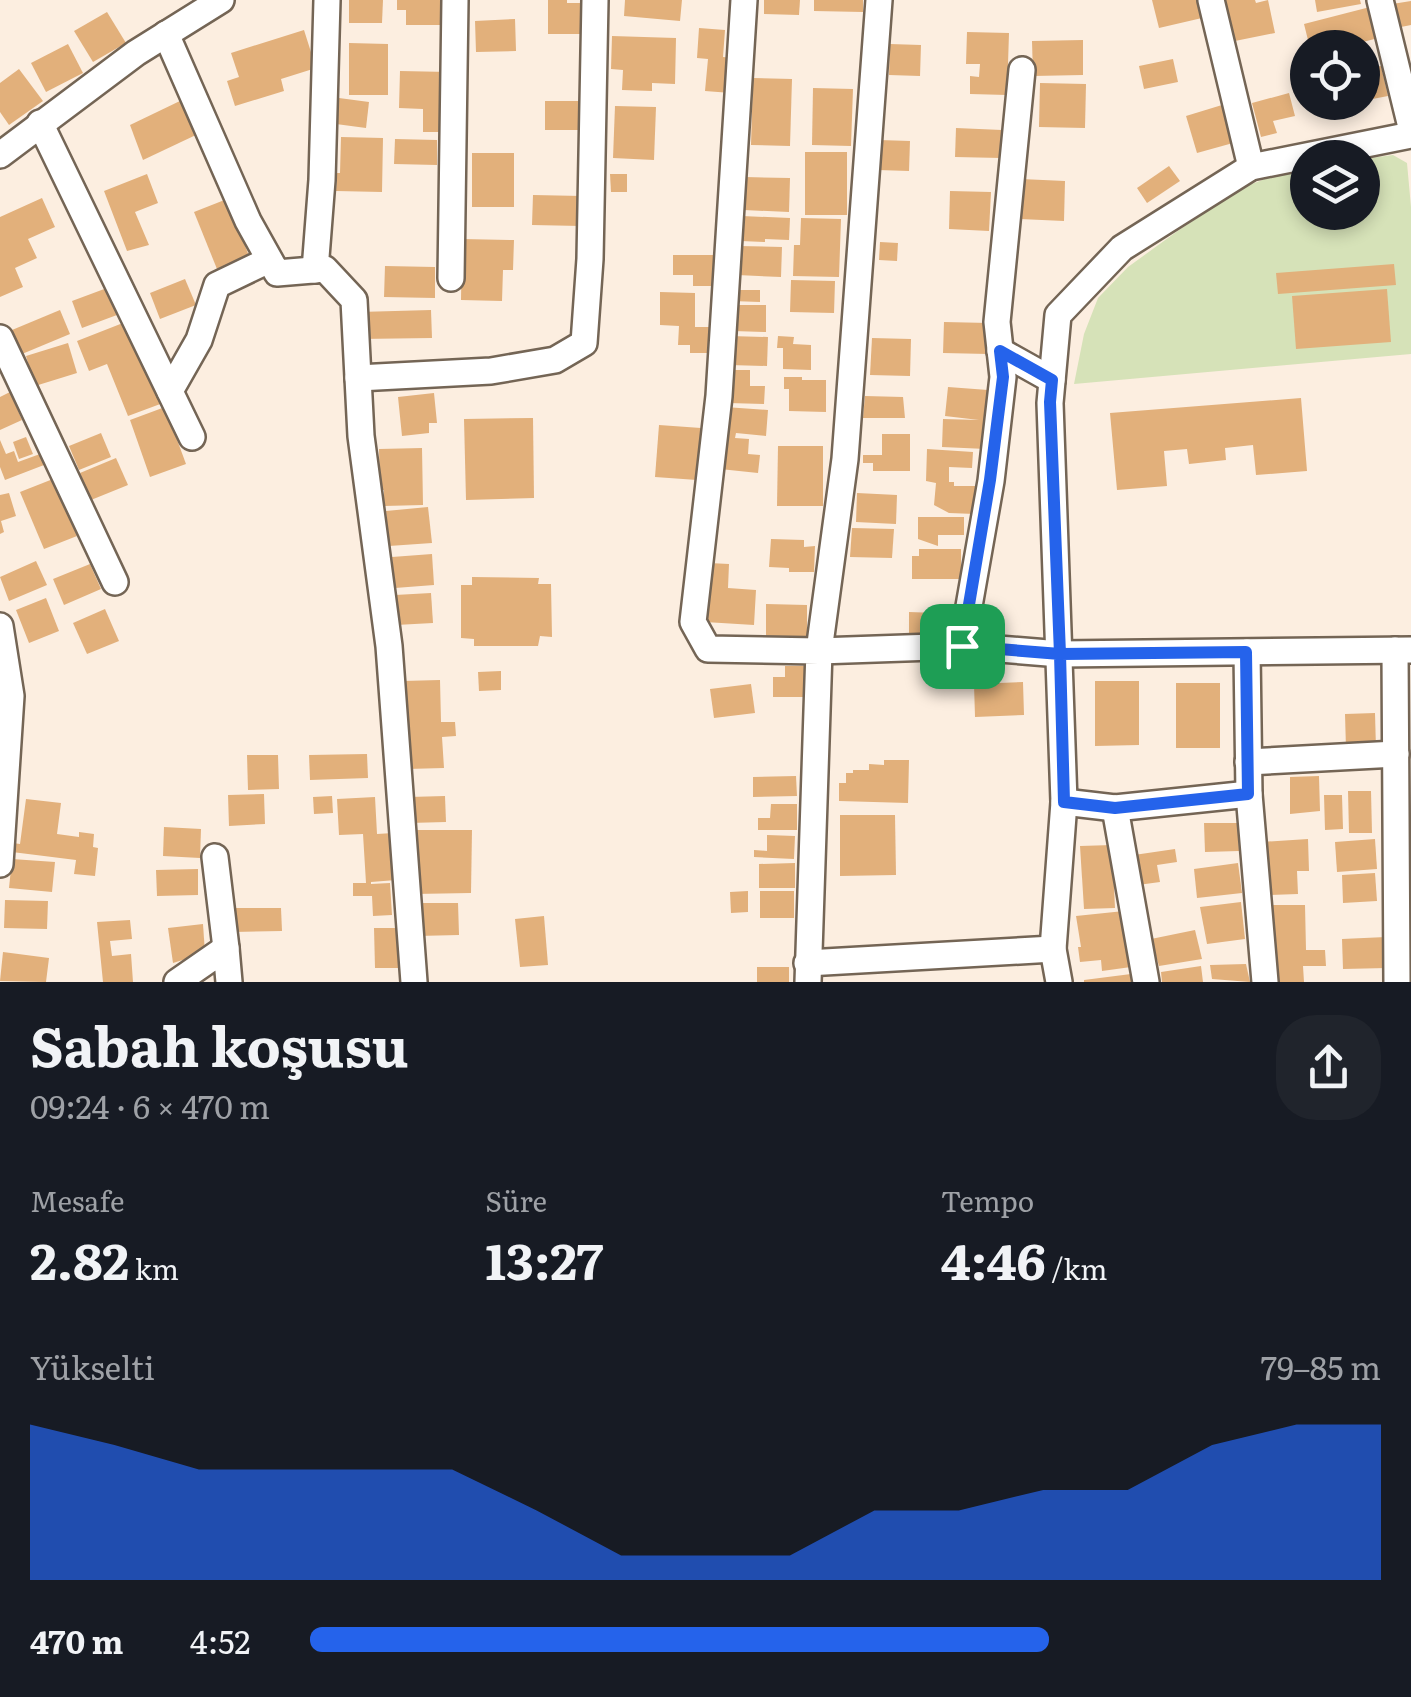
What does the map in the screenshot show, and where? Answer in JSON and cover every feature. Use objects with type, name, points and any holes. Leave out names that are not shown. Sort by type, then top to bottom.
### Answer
[{"type":"street","points":[[0,154],[166,34],[221,0]]},
{"type":"street","points":[[315,270],[327,0]]},
{"type":"street","points":[[450,278],[455,0]]},
{"type":"street","points":[[358,378],[491,371],[555,360],[584,342],[590,259],[595,0]]},
{"type":"street","points":[[744,0],[719,396],[693,622],[708,648],[819,651],[962,646],[1060,654],[1403,650],[1396,754],[1397,982]]},
{"type":"street","points":[[878,0],[845,459],[819,651],[808,972],[1053,949]]},
{"type":"street","points":[[1211,0],[1251,167]]},
{"type":"street","points":[[1059,982],[1053,949],[1064,802],[1050,402],[1058,315],[1122,248],[1251,167],[1411,131],[1380,0]]},
{"type":"street","points":[[166,34],[248,221],[277,274],[326,269],[354,300],[361,436],[390,646],[414,982]]},
{"type":"street","points":[[962,646],[1003,377],[998,322],[1022,70]]},
{"type":"street","points":[[40,123],[192,437]]},
{"type":"street","points":[[170,391],[200,340],[217,285],[269,260]]},
{"type":"street","points":[[0,338],[116,582]]},
{"type":"street","points":[[1000,351],[1052,380]]},
{"type":"street","points":[[0,626],[6,696],[0,864]]},
{"type":"street","points":[[1246,652],[1248,794],[1264,982]]},
{"type":"street","points":[[1248,762],[1396,754]]},
{"type":"street","points":[[1064,802],[1115,808],[1248,794]]},
{"type":"street","points":[[1115,808],[1146,982]]},
{"type":"street","points":[[214,857],[229,982]]},
{"type":"street","points":[[177,982],[226,948]]},
{"type":"green space","points":[[1393,155],[1407,163],[1411,207],[1411,354],[1074,384],[1084,334],[1098,298],[1128,267],[1244,187],[1286,171],[1290,170],[1290,230],[1380,230],[1380,157]]},
{"type":"building","points":[[349,0],[383,0],[382,23],[349,23]]},
{"type":"building","points":[[397,0],[448,0],[448,25],[406,25],[406,10],[397,10]]},
{"type":"building","points":[[548,0],[593,3],[593,34],[548,34]]},
{"type":"building","points":[[625,0],[682,0],[680,21],[624,16]]},
{"type":"building","points":[[764,0],[800,0],[799,15],[764,14]]},
{"type":"building","points":[[814,0],[863,0],[863,12],[814,11]]},
{"type":"building","points":[[1152,0],[1197,0],[1202,18],[1159,28]]},
{"type":"building","points":[[1221,0],[1268,0],[1275,33],[1230,42]]},
{"type":"building","points":[[1315,0],[1360,0],[1361,4],[1317,12]]},
{"type":"building","points":[[1411,1],[1411,25],[1391,29],[1386,5]]},
{"type":"building","points":[[1370,7],[1376,30],[1306,30],[1304,24]]},
{"type":"building","points":[[107,12],[126,43],[93,62],[74,31]]},
{"type":"building","points":[[515,19],[516,51],[476,52],[475,21]]},
{"type":"building","points":[[699,28],[725,30],[723,57],[734,58],[731,93],[705,91],[708,59],[697,58]]},
{"type":"building","points":[[304,30],[316,68],[281,79],[284,91],[235,106],[227,81],[239,77],[231,53]]},
{"type":"building","points":[[967,32],[1009,33],[1007,95],[970,94],[970,76],[979,77],[980,64],[966,64]]},
{"type":"building","points":[[612,36],[676,38],[675,84],[652,83],[652,91],[622,90],[623,70],[611,69]]},
{"type":"building","points":[[1083,40],[1083,75],[1033,76],[1032,41]]},
{"type":"building","points":[[349,43],[388,44],[388,95],[349,95]]},
{"type":"building","points":[[68,44],[83,73],[46,92],[31,63]]},
{"type":"building","points":[[890,44],[921,45],[920,76],[889,75]]},
{"type":"building","points":[[1173,59],[1178,82],[1144,89],[1139,66]]},
{"type":"building","points":[[1380,66],[1388,96],[1380,98]]},
{"type":"building","points":[[19,69],[43,101],[9,125],[0,112],[0,83]]},
{"type":"building","points":[[400,71],[449,72],[448,132],[423,132],[423,109],[399,108]]},
{"type":"building","points":[[753,78],[792,79],[790,146],[751,145]]},
{"type":"building","points":[[1040,83],[1086,84],[1085,128],[1039,127]]},
{"type":"building","points":[[813,88],[853,89],[851,146],[812,145]]},
{"type":"building","points":[[1289,93],[1290,117],[1273,121],[1277,133],[1261,137],[1252,103]]},
{"type":"building","points":[[339,98],[369,102],[366,128],[336,124]]},
{"type":"building","points":[[182,100],[198,134],[143,160],[130,125]]},
{"type":"building","points":[[545,101],[583,101],[583,130],[545,130]]},
{"type":"building","points":[[1222,105],[1233,143],[1197,153],[1186,116]]},
{"type":"building","points":[[615,106],[656,107],[654,160],[613,158]]},
{"type":"building","points":[[956,128],[1002,130],[1001,158],[955,157]]},
{"type":"building","points":[[341,137],[383,138],[382,192],[336,191]]},
{"type":"building","points":[[395,139],[437,140],[437,165],[394,164]]},
{"type":"building","points":[[879,140],[910,141],[909,171],[878,170]]},
{"type":"building","points":[[805,152],[847,152],[847,215],[805,215]]},
{"type":"building","points":[[472,153],[514,153],[514,207],[472,207]]},
{"type":"building","points":[[1169,166],[1180,181],[1147,203],[1137,188]]},
{"type":"building","points":[[147,174],[158,203],[135,212],[149,245],[127,251],[104,191]]},
{"type":"building","points":[[610,174],[627,174],[627,192],[611,192]]},
{"type":"building","points":[[745,177],[790,178],[789,212],[744,210]]},
{"type":"building","points":[[1021,179],[1065,181],[1064,221],[1020,219]]},
{"type":"building","points":[[950,191],[991,192],[989,231],[949,229]]},
{"type":"building","points":[[533,195],[582,196],[581,226],[532,225]]},
{"type":"building","points":[[42,198],[55,227],[28,239],[37,258],[15,268],[23,287],[0,297],[0,217]]},
{"type":"building","points":[[227,199],[249,256],[217,269],[194,212]]},
{"type":"building","points":[[742,216],[790,218],[789,240],[741,241]]},
{"type":"building","points":[[801,218],[841,219],[839,277],[793,276],[794,245],[800,245]]},
{"type":"building","points":[[462,239],[514,240],[513,270],[503,270],[502,301],[461,300]]},
{"type":"building","points":[[880,242],[898,243],[897,261],[879,260]]},
{"type":"building","points":[[738,246],[782,247],[781,277],[737,275]]},
{"type":"building","points":[[673,255],[714,255],[714,286],[693,286],[693,275],[673,275]]},
{"type":"building","points":[[1394,264],[1396,285],[1278,294],[1276,273]]},
{"type":"building","points":[[385,266],[435,267],[435,298],[384,297]]},
{"type":"building","points":[[185,279],[196,305],[160,319],[150,293]]},
{"type":"building","points":[[791,280],[835,281],[834,313],[790,312]]},
{"type":"building","points":[[115,285],[125,312],[82,328],[72,301]]},
{"type":"building","points":[[1387,289],[1391,342],[1296,349],[1292,296]]},
{"type":"building","points":[[733,290],[760,290],[760,302],[732,301]]},
{"type":"building","points":[[660,292],[695,293],[695,327],[715,327],[715,353],[690,353],[690,345],[678,345],[679,326],[660,325]]},
{"type":"building","points":[[733,305],[766,305],[766,332],[733,331]]},
{"type":"building","points":[[60,310],[70,334],[22,354],[12,330]]},
{"type":"building","points":[[431,310],[432,338],[360,339],[359,312]]},
{"type":"building","points":[[128,321],[163,403],[128,416],[107,364],[89,371],[77,341]]},
{"type":"building","points":[[944,322],[989,323],[988,354],[943,353]]},
{"type":"building","points":[[730,336],[768,337],[767,366],[729,365]]},
{"type":"building","points":[[778,336],[794,337],[793,344],[811,345],[811,370],[783,369],[783,348],[777,348]]},
{"type":"building","points":[[872,338],[911,339],[910,376],[870,375]]},
{"type":"building","points":[[68,343],[77,373],[35,386],[26,356]]},
{"type":"building","points":[[728,370],[750,370],[750,386],[765,386],[764,404],[728,403]]},
{"type":"building","points":[[784,377],[826,380],[826,412],[789,411],[789,389],[784,389]]},
{"type":"building","points":[[948,387],[988,390],[986,449],[942,447],[943,419],[979,420],[945,416]]},
{"type":"building","points":[[10,392],[22,420],[0,430],[0,397]]},
{"type":"building","points":[[434,393],[437,423],[429,423],[429,433],[402,436],[398,397]]},
{"type":"building","points":[[865,396],[903,397],[905,418],[863,418]]},
{"type":"building","points":[[1301,398],[1307,471],[1256,475],[1253,445],[1225,448],[1226,460],[1189,464],[1187,449],[1164,451],[1167,486],[1117,490],[1110,413]]},
{"type":"building","points":[[165,407],[186,464],[150,477],[130,420]]},
{"type":"building","points":[[725,407],[768,410],[766,436],[736,433],[735,438],[749,439],[748,454],[760,455],[758,473],[720,469]]},
{"type":"building","points":[[533,418],[534,498],[466,500],[464,419]]},
{"type":"building","points":[[659,425],[701,428],[697,480],[655,477]]},
{"type":"building","points":[[101,433],[111,457],[79,470],[69,446]]},
{"type":"building","points":[[882,434],[910,434],[910,471],[873,471],[873,463],[863,463],[863,455],[882,455]]},
{"type":"building","points":[[26,437],[33,454],[19,459],[13,442]]},
{"type":"building","points":[[0,440],[6,454],[14,451],[18,462],[40,454],[44,465],[5,480],[0,467]]},
{"type":"building","points":[[778,446],[823,446],[823,506],[777,506]]},
{"type":"building","points":[[422,448],[423,505],[384,506],[379,449]]},
{"type":"building","points":[[927,449],[973,452],[972,468],[949,467],[949,482],[954,482],[954,486],[976,486],[975,514],[949,513],[934,505],[936,483],[926,481]]},
{"type":"building","points":[[116,458],[128,485],[91,500],[80,473]]},
{"type":"building","points":[[53,479],[77,536],[44,549],[20,492]]},
{"type":"building","points":[[9,493],[16,516],[1,521],[4,532],[0,534],[0,495]]},
{"type":"building","points":[[857,493],[897,495],[896,524],[856,522]]},
{"type":"building","points":[[428,507],[432,543],[389,546],[386,511]]},
{"type":"building","points":[[918,517],[964,517],[964,535],[938,535],[938,546],[918,539]]},
{"type":"building","points":[[852,528],[894,529],[892,558],[850,557]]},
{"type":"building","points":[[771,539],[804,540],[804,547],[815,546],[814,572],[769,567]]},
{"type":"building","points":[[919,549],[961,549],[961,579],[912,579],[912,556],[919,556]]},
{"type":"building","points":[[432,554],[434,585],[395,588],[392,557]]},
{"type":"building","points":[[36,561],[47,585],[9,601],[0,577]]},
{"type":"building","points":[[709,563],[729,564],[728,588],[756,590],[754,625],[705,622]]},
{"type":"building","points":[[90,564],[101,589],[64,605],[53,579]]},
{"type":"building","points":[[472,577],[539,578],[538,584],[551,584],[552,637],[540,636],[538,646],[474,646],[474,639],[461,638],[461,585],[472,585]]},
{"type":"building","points":[[431,593],[433,623],[396,625],[395,595]]},
{"type":"building","points":[[46,598],[59,631],[29,643],[16,610]]},
{"type":"building","points":[[766,604],[807,605],[807,639],[766,638]]},
{"type":"building","points":[[105,609],[119,641],[87,654],[73,623]]},
{"type":"building","points":[[909,612],[937,613],[937,626],[951,626],[950,644],[909,643]]},
{"type":"building","points":[[785,666],[805,666],[804,697],[773,697],[773,677],[785,677]]},
{"type":"building","points":[[501,671],[501,690],[479,691],[478,672]]},
{"type":"building","points":[[440,680],[441,722],[455,722],[456,736],[442,737],[444,768],[407,769],[403,681]]},
{"type":"building","points":[[1095,681],[1139,681],[1139,745],[1095,746]]},
{"type":"building","points":[[1023,682],[1024,715],[975,717],[974,684]]},
{"type":"building","points":[[1176,683],[1220,683],[1220,748],[1176,748]]},
{"type":"building","points":[[751,684],[755,713],[714,718],[710,689]]},
{"type":"building","points":[[1375,713],[1376,749],[1346,749],[1345,714]]},
{"type":"building","points":[[367,754],[368,778],[310,780],[309,755]]},
{"type":"building","points":[[247,755],[278,755],[279,789],[248,790]]},
{"type":"building","points":[[884,760],[909,760],[908,803],[839,801],[839,783],[846,783],[846,773],[869,770],[869,764],[884,765]]},
{"type":"building","points":[[796,776],[797,796],[753,797],[753,777]]},
{"type":"building","points":[[1319,776],[1320,811],[1290,814],[1290,777]]},
{"type":"building","points":[[1348,791],[1371,791],[1372,833],[1349,833]]},
{"type":"building","points":[[264,794],[265,824],[229,826],[228,795]]},
{"type":"building","points":[[1324,795],[1342,795],[1343,829],[1325,830]]},
{"type":"building","points":[[332,796],[333,813],[314,814],[313,797]]},
{"type":"building","points":[[445,796],[446,822],[409,823],[409,797]]},
{"type":"building","points":[[375,797],[377,834],[393,833],[396,880],[371,884],[390,883],[392,915],[373,916],[372,896],[353,896],[353,883],[366,883],[363,834],[339,835],[337,799]]},
{"type":"building","points":[[26,799],[61,803],[57,834],[94,834],[93,847],[98,848],[95,876],[74,874],[76,860],[12,852],[13,843],[20,844]]},
{"type":"building","points":[[771,804],[797,804],[797,830],[758,830],[758,818],[770,818]]},
{"type":"building","points":[[840,815],[895,815],[896,875],[840,876]]},
{"type":"building","points":[[1204,823],[1238,823],[1239,851],[1205,852]]},
{"type":"building","points":[[164,827],[201,829],[200,858],[163,856]]},
{"type":"building","points":[[410,830],[472,830],[471,893],[414,894]]},
{"type":"building","points":[[767,835],[795,836],[794,859],[754,857],[754,850],[767,851]]},
{"type":"building","points":[[1308,839],[1309,871],[1297,871],[1298,894],[1267,895],[1261,842]]},
{"type":"building","points":[[1375,839],[1377,869],[1337,872],[1335,842]]},
{"type":"building","points":[[1112,845],[1115,908],[1084,909],[1080,846]]},
{"type":"building","points":[[1175,849],[1177,862],[1157,865],[1160,882],[1138,885],[1134,855]]},
{"type":"building","points":[[12,859],[55,862],[52,892],[9,888]]},
{"type":"building","points":[[795,863],[795,888],[759,888],[759,864]]},
{"type":"building","points":[[1238,863],[1242,893],[1197,898],[1194,869]]},
{"type":"building","points":[[198,869],[198,895],[157,896],[156,870]]},
{"type":"building","points":[[1375,873],[1377,901],[1343,903],[1342,875]]},
{"type":"building","points":[[748,891],[748,912],[731,913],[730,892]]},
{"type":"building","points":[[760,891],[794,891],[794,918],[760,918]]},
{"type":"building","points":[[5,900],[48,901],[47,929],[4,928]]},
{"type":"building","points":[[1241,902],[1245,939],[1207,944],[1200,907]]},
{"type":"building","points":[[417,903],[458,903],[459,935],[417,936]]},
{"type":"building","points":[[1267,905],[1305,905],[1306,950],[1325,950],[1326,966],[1303,966],[1304,982],[1272,982]]},
{"type":"building","points":[[232,908],[281,908],[282,931],[233,932]]},
{"type":"building","points":[[1124,911],[1131,967],[1102,971],[1101,960],[1080,962],[1076,916]]},
{"type":"building","points":[[544,916],[548,965],[520,967],[515,919]]},
{"type":"building","points":[[130,920],[132,939],[110,941],[112,956],[131,954],[133,982],[103,982],[97,922]]},
{"type":"building","points":[[203,924],[205,953],[173,963],[168,928]]},
{"type":"building","points":[[374,928],[398,928],[398,968],[375,968]]},
{"type":"building","points":[[1195,930],[1202,959],[1159,966],[1151,939]]},
{"type":"building","points":[[1386,937],[1387,968],[1343,969],[1342,939]]},
{"type":"building","points":[[3,952],[49,958],[46,982],[0,981]]},
{"type":"building","points":[[1246,964],[1250,982],[1212,979],[1210,965]]},
{"type":"building","points":[[1201,966],[1203,982],[1162,982],[1161,972]]},
{"type":"building","points":[[757,967],[789,967],[789,982],[757,982]]},
{"type":"building","points":[[1131,974],[1132,982],[1084,982],[1084,980]]},
{"type":"route","points":[[962,646],[990,480],[1003,377],[1000,351],[1052,380],[1060,654],[1246,652],[1248,794],[1115,808],[1064,802],[1060,654],[962,646]]}]
